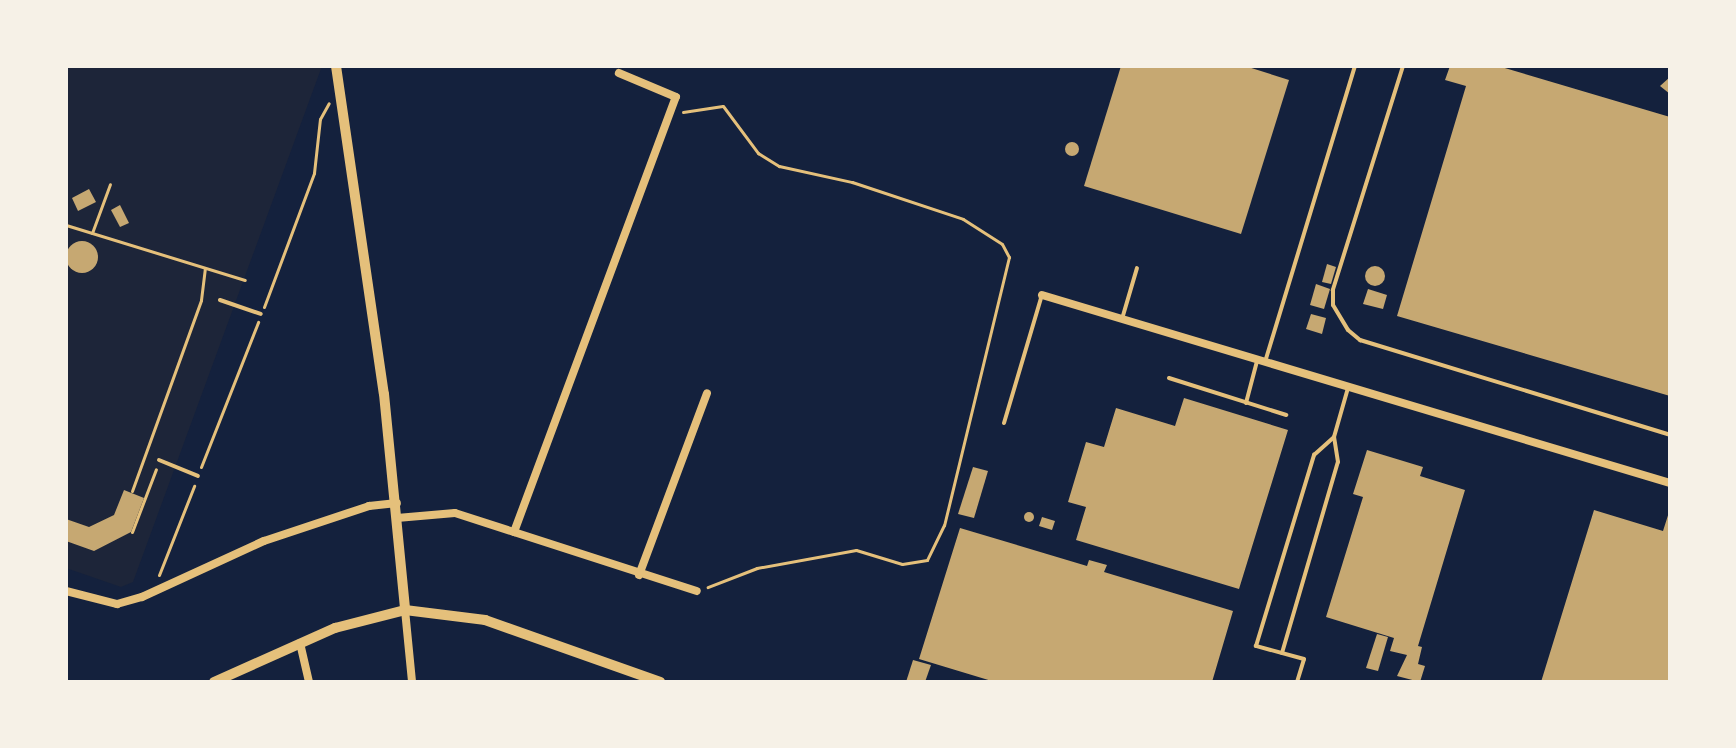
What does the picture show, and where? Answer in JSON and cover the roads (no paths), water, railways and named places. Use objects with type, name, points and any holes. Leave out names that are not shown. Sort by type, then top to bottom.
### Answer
[{"type":"street","points":[[336,66],[397,503],[412,682]]},
{"type":"street","points":[[514,532],[676,97],[619,73]]},
{"type":"street","points":[[1042,295],[1670,483]]},
{"type":"street","points":[[639,575],[707,393]]},
{"type":"street","points":[[66,591],[117,604],[142,597],[264,541],[369,506],[397,503]]},
{"type":"street","points":[[397,518],[455,513],[639,575],[697,591]]},
{"type":"street","points":[[214,682],[300,643],[405,610],[485,620],[660,682]]},
{"type":"street","points":[[300,643],[309,682]]},
{"type":"lane","points":[[1246,403],[1355,66]]},
{"type":"lane","points":[[1403,66],[1333,290],[1333,305],[1348,330],[1360,340],[1670,435]]},
{"type":"lane","points":[[1121,321],[1137,268]]},
{"type":"lane","points":[[1004,423],[1042,295]]},
{"type":"lane","points":[[220,300],[261,314]]},
{"type":"lane","points":[[1169,378],[1286,415]]},
{"type":"lane","points":[[1282,653],[1338,462],[1334,437],[1348,388]]},
{"type":"lane","points":[[1297,682],[1304,659],[1256,646],[1314,455],[1334,437]]},
{"type":"lane","points":[[159,460],[198,476]]}]
